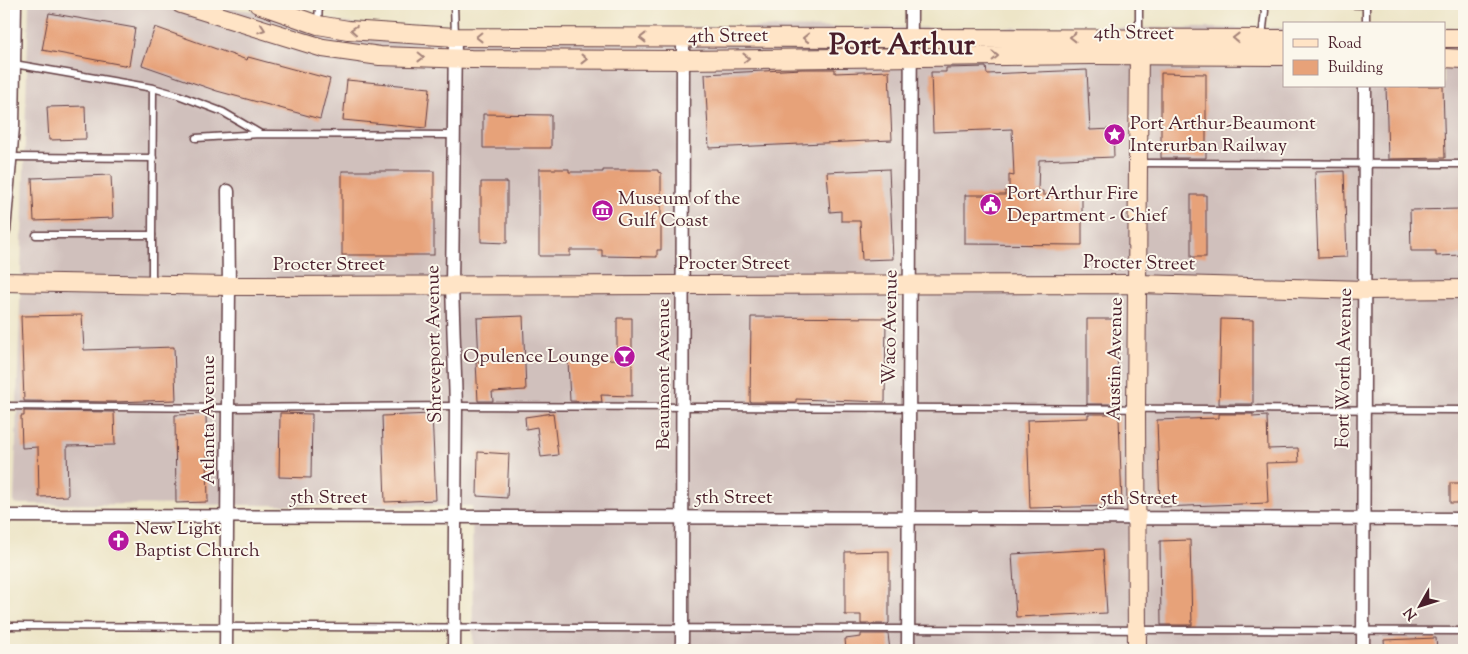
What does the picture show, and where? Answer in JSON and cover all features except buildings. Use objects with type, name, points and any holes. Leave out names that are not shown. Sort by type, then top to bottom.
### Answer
[{"type":"street","points":[[4,231],[13,127],[14,4]]},
{"type":"street","name":"4th Street","points":[[181,4],[217,11],[323,48],[380,56],[683,60],[911,56],[1283,56]]},
{"type":"street","name":"4th Street","points":[[258,4],[318,25],[348,30],[455,37],[1283,39]]},
{"type":"street","name":"Waco Avenue","points":[[908,650],[911,4]]},
{"type":"street","name":"Shreveport Avenue","points":[[454,650],[456,406],[452,286],[455,37]]},
{"type":"street","name":"Beaumont Avenue","points":[[682,650],[684,38]]},
{"type":"street","name":"Austin Avenue","points":[[1137,650],[1136,409],[1139,38]]},
{"type":"street","points":[[1446,38],[1464,38]]},
{"type":"street","points":[[1446,58],[1464,59]]},
{"type":"street","name":"Fort Worth Avenue","points":[[1363,650],[1365,88]]},
{"type":"street","name":"Atlanta Avenue","points":[[226,650],[228,191]]},
{"type":"street","name":"Procter Street","points":[[4,282],[229,286],[1138,284],[1365,290],[1464,289]]},
{"type":"street","name":"5th Street","points":[[4,516],[1464,519]]},
{"type":"lane","points":[[318,25],[319,4]]},
{"type":"lane","points":[[454,4],[455,37]]},
{"type":"lane","points":[[1139,38],[1140,4]]},
{"type":"lane","points":[[1262,4],[1265,11],[1262,39]]},
{"type":"lane","points":[[1333,4],[1366,5],[1366,22]]},
{"type":"lane","points":[[14,64],[154,88],[223,112],[260,134]]},
{"type":"lane","points":[[152,284],[154,88]]},
{"type":"lane","points":[[196,138],[260,134],[454,135]]},
{"type":"lane","points":[[10,157],[153,158]]},
{"type":"lane","points":[[1138,163],[1464,164]]},
{"type":"lane","points":[[36,235],[152,235]]},
{"type":"lane","points":[[4,406],[227,408],[682,406],[908,409],[1464,410]]},
{"type":"lane","points":[[4,626],[1464,631]]},
{"type":"shaded area","points":[[29,4],[195,4],[380,27],[1283,28],[1283,88],[1446,88],[1446,28],[1464,28],[1464,650],[473,650],[472,506],[14,504]]},
{"type":"place","name":"Port Arthur-Beaumont Interurban Railway","points":[[1114,135]]},
{"type":"place","name":"Port Arthur Fire Department - Chief","points":[[991,205]]},
{"type":"place","name":"Museum of the Gulf Coast","points":[[602,210]]},
{"type":"place","name":"Opulence Lounge","points":[[625,357]]},
{"type":"place","name":"New Light Baptist Church","points":[[119,540]]},
{"type":"district","name":"Port Arthur","points":[[902,47]]}]
